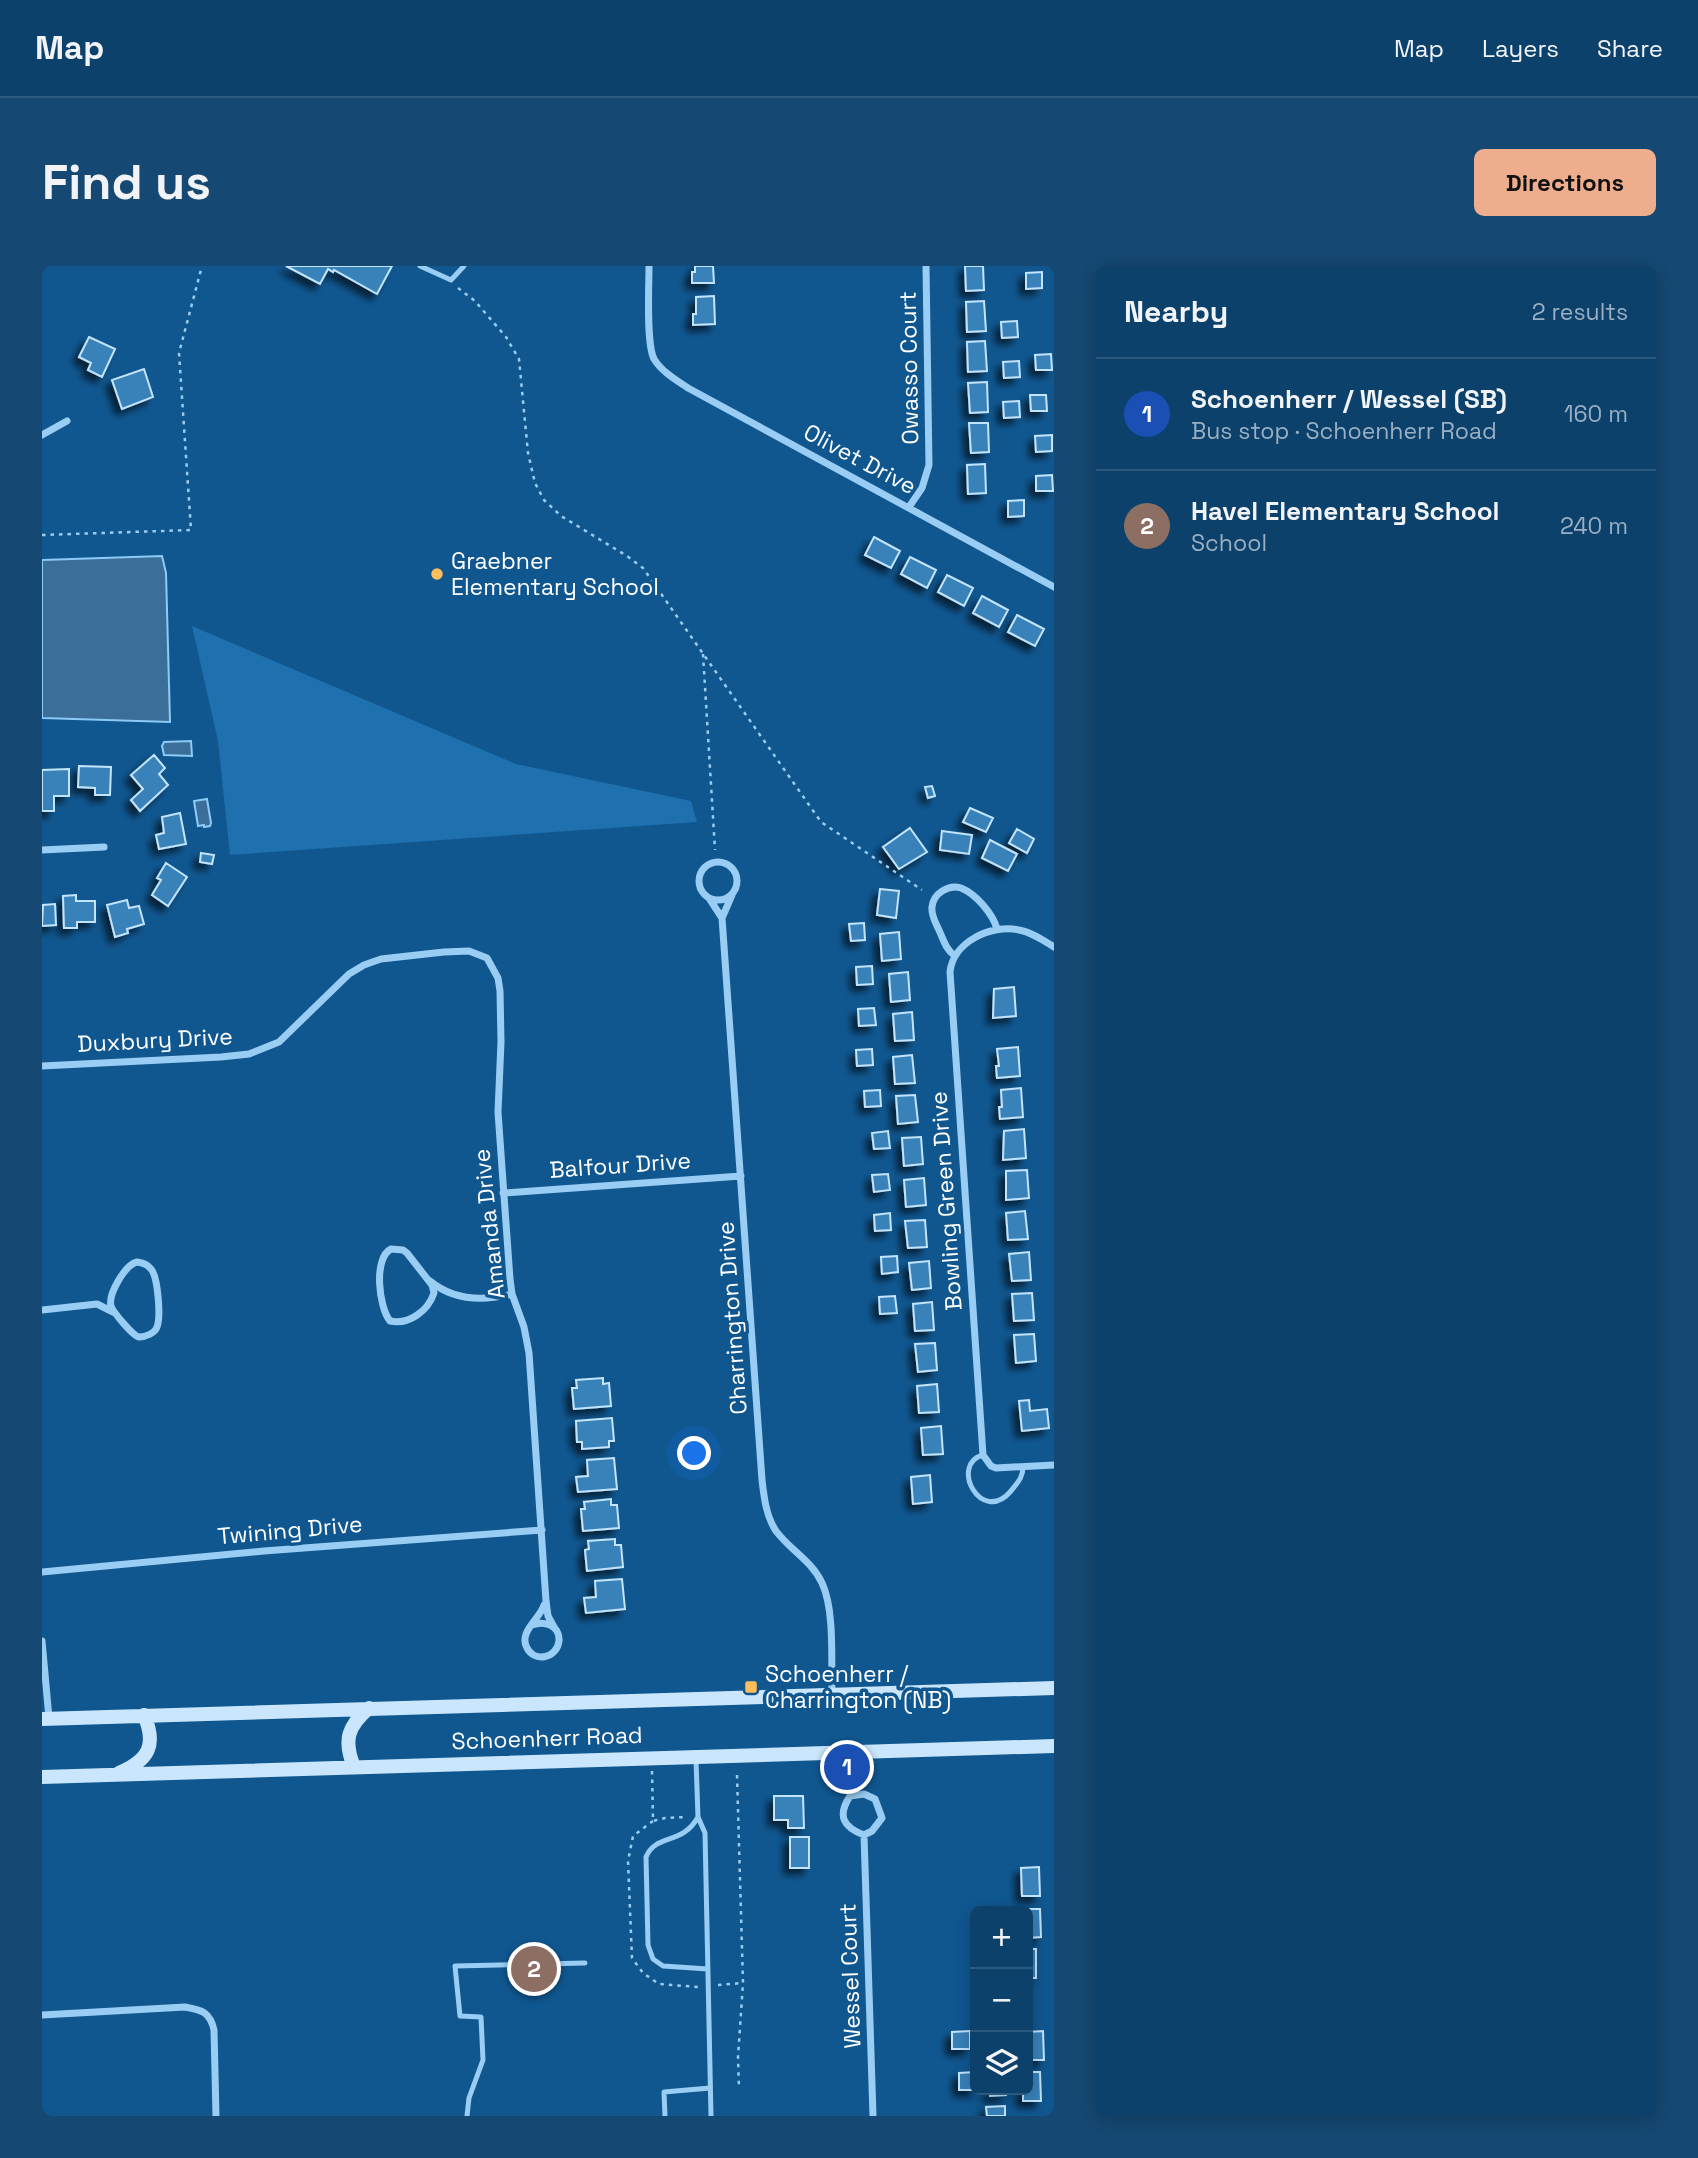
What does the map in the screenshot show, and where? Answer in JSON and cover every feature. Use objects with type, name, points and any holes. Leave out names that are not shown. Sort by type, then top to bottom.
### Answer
[{"type":"main road","name":"Schoenherr Road","points":[[45,1718],[1054,1688]]},
{"type":"main road","points":[[354,1767],[348,1739],[357,1719],[369,1708]]},
{"type":"main road","points":[[115,1775],[132,1768],[147,1752],[151,1735],[144,1715]]},
{"type":"main road","name":"Schoenherr Road","points":[[42,1777],[1054,1746]]},
{"type":"street","name":"Olivet Drive","points":[[649,266],[653,357],[668,374],[688,388],[1054,587]]},
{"type":"street","name":"Owasso Court","points":[[909,507],[922,488],[929,464],[926,266]]},
{"type":"street","points":[[42,435],[67,421]]},
{"type":"street","points":[[42,850],[104,847]]},
{"type":"street","name":"Charrington Drive","points":[[722,918],[701,889],[700,877],[706,867],[716,862],[729,865],[737,876],[738,883],[722,918],[766,1510],[776,1530],[814,1568],[823,1584],[830,1620],[832,1695]]},
{"type":"street","points":[[997,929],[993,918],[961,888],[944,890],[933,901],[932,915],[947,948],[955,956],[973,940],[997,929],[1027,932],[1054,947]]},
{"type":"street","points":[[709,898],[720,901],[732,895]]},
{"type":"street","name":"Duxbury Drive","points":[[42,1066],[221,1058],[249,1054],[279,1042],[349,974],[363,965],[381,959],[444,952],[469,951],[486,958]]},
{"type":"street","name":"Bowling Green Drive","points":[[955,956],[950,972],[984,1455],[991,1466],[1002,1469],[1023,1467]]},
{"type":"street","name":"Amanda Drive","points":[[486,958],[498,978],[500,991],[498,1112],[503,1193],[512,1294],[524,1327],[529,1353],[546,1601],[548,1616],[554,1627]]},
{"type":"street","name":"Balfour Drive","points":[[503,1193],[741,1176]]},
{"type":"street","points":[[427,1306],[434,1293],[428,1280],[403,1250],[391,1249],[385,1252],[381,1261],[380,1279],[385,1315],[390,1321],[410,1320],[448,1293]]},
{"type":"street","points":[[142,1263],[150,1268],[154,1273],[159,1316],[157,1328],[153,1333],[140,1337],[133,1335],[114,1313],[110,1303],[115,1290],[125,1268],[131,1264],[142,1263]]},
{"type":"street","points":[[428,1280],[448,1293],[482,1299],[512,1294]]},
{"type":"street","points":[[42,1310],[97,1304],[115,1290]]},
{"type":"street","points":[[97,1304],[114,1313]]},
{"type":"street","points":[[1023,1467],[1054,1465]]},
{"type":"street","name":"Twining Drive","points":[[42,1572],[277,1550],[542,1530]]},
{"type":"street","points":[[532,1625],[543,1623],[554,1627],[559,1637],[557,1648],[549,1656],[538,1657],[528,1651],[524,1640],[528,1629],[542,1614],[546,1601]]},
{"type":"street","points":[[42,1641],[45,1718]]},
{"type":"street","points":[[864,1794],[874,1799],[880,1807],[883,1818],[872,1831],[864,1835],[852,1830],[843,1820],[843,1807],[850,1796],[864,1794]]},
{"type":"street","name":"Wessel Court","points":[[864,1835],[873,2116]]},
{"type":"street","points":[[42,2015],[185,2007],[203,2011],[211,2018],[214,2030],[216,2116]]},
{"type":"lane","points":[[420,266],[451,280],[464,266]]},
{"type":"lane","points":[[984,1455],[974,1461],[969,1470],[969,1480],[971,1489],[988,1501],[1006,1496],[1021,1480],[1023,1467]]},
{"type":"lane","points":[[696,1756],[698,1817],[705,1833],[711,2116]]},
{"type":"lane","points":[[698,1817],[691,1829],[673,1839],[656,1843],[646,1857],[648,1945],[653,1959],[663,1966],[708,1969]]},
{"type":"lane","points":[[467,2116],[469,2098],[483,2060],[481,2017],[460,2017],[455,1966],[585,1963]]},
{"type":"lane","points":[[665,2116],[664,2092],[710,2088]]},
{"type":"path","points":[[42,536],[191,530],[179,353],[202,266]]},
{"type":"path","points":[[451,280],[475,301],[519,359],[528,453],[535,483],[544,500],[561,516],[643,568],[821,822],[922,890]]},
{"type":"path","points":[[702,651],[715,850]]},
{"type":"path","points":[[652,1768],[653,1821],[698,1817]]},
{"type":"path","points":[[737,1775],[743,1983],[738,2057],[739,2089]]},
{"type":"shaded area","points":[[162,556],[166,573],[170,722],[42,718],[42,560]]},
{"type":"shaded area","points":[[192,626],[516,764],[691,801],[697,822],[230,855],[218,741]]},
{"type":"shaded area","points":[[191,741],[192,756],[164,755],[164,742]]},
{"type":"shaded area","points":[[207,799],[210,826],[198,826],[194,801]]},
{"type":"building","points":[[286,266],[392,266],[377,294],[334,270],[333,272],[328,269],[320,284]]},
{"type":"building","points":[[695,266],[713,266],[714,283],[692,283]]},
{"type":"building","points":[[965,266],[983,266],[984,290],[966,291]]},
{"type":"building","points":[[1042,272],[1042,288],[1026,289],[1026,273]]},
{"type":"building","points":[[714,296],[715,324],[693,325],[696,297]]},
{"type":"building","points":[[984,301],[986,331],[967,332],[966,302]]},
{"type":"building","points":[[1017,321],[1018,337],[1002,338],[1001,322]]},
{"type":"building","points":[[89,337],[115,349],[102,377],[88,370],[91,363],[79,357]]},
{"type":"building","points":[[985,341],[987,371],[968,372],[967,342]]},
{"type":"building","points":[[1051,354],[1052,370],[1036,370],[1035,355]]},
{"type":"building","points":[[1019,361],[1020,377],[1004,378],[1003,362]]},
{"type":"building","points":[[144,369],[153,397],[122,409],[112,380]]},
{"type":"building","points":[[987,382],[988,412],[970,413],[968,383]]},
{"type":"building","points":[[1030,395],[1046,395],[1047,411],[1031,411]]},
{"type":"building","points":[[1019,401],[1020,417],[1004,418],[1003,402]]},
{"type":"building","points":[[969,423],[988,423],[989,452],[971,453]]},
{"type":"building","points":[[1052,435],[1052,451],[1036,452],[1035,436]]},
{"type":"building","points":[[985,464],[986,493],[968,494],[967,465]]},
{"type":"building","points":[[1052,475],[1053,491],[1036,491],[1036,476]]},
{"type":"building","points":[[1024,500],[1024,516],[1008,517],[1008,501]]},
{"type":"building","points":[[874,537],[900,551],[891,568],[865,555]]},
{"type":"building","points":[[910,557],[936,570],[927,588],[901,574]]},
{"type":"building","points":[[947,575],[973,588],[964,606],[938,592]]},
{"type":"building","points":[[982,596],[1008,610],[999,627],[973,613]]},
{"type":"building","points":[[1017,615],[1044,629],[1035,646],[1008,632]]},
{"type":"building","points":[[154,755],[165,768],[159,774],[168,785],[140,811],[131,800],[143,789],[131,775]]},
{"type":"building","points":[[79,766],[111,767],[110,795],[95,795],[95,788],[78,787]]},
{"type":"building","points":[[69,769],[69,796],[54,796],[54,811],[42,811],[42,770]]},
{"type":"building","points":[[932,786],[935,796],[928,798],[925,787]]},
{"type":"building","points":[[970,808],[993,818],[986,832],[963,822]]},
{"type":"building","points":[[180,813],[186,844],[159,849],[156,835],[164,833],[162,817]]},
{"type":"building","points":[[910,828],[927,852],[899,869],[883,847]]},
{"type":"building","points":[[1017,829],[1034,839],[1027,853],[1009,843]]},
{"type":"building","points":[[942,831],[972,835],[969,854],[940,850]]},
{"type":"building","points":[[990,840],[1017,854],[1008,871],[982,858]]},
{"type":"building","points":[[201,853],[214,855],[212,864],[200,862]]},
{"type":"building","points":[[166,863],[187,877],[168,906],[152,895],[161,880],[157,878]]},
{"type":"building","points":[[880,889],[899,891],[896,918],[877,915]]},
{"type":"building","points":[[76,895],[76,901],[95,901],[95,922],[77,922],[77,928],[64,928],[63,896]]},
{"type":"building","points":[[127,900],[129,908],[139,906],[144,924],[127,929],[128,933],[115,937],[107,905]]},
{"type":"building","points":[[55,904],[56,925],[42,926],[43,905]]},
{"type":"building","points":[[864,923],[865,940],[851,941],[849,924]]},
{"type":"building","points":[[899,932],[901,959],[882,961],[880,934]]},
{"type":"building","points":[[872,966],[873,984],[857,985],[856,967]]},
{"type":"building","points":[[908,972],[910,1000],[891,1002],[889,974]]},
{"type":"building","points":[[1014,987],[1016,1016],[993,1018],[994,989]]},
{"type":"building","points":[[874,1008],[876,1025],[859,1026],[858,1009]]},
{"type":"building","points":[[912,1012],[914,1040],[895,1041],[893,1014]]},
{"type":"building","points":[[1018,1047],[1020,1076],[997,1078],[997,1049]]},
{"type":"building","points":[[872,1049],[873,1065],[857,1066],[856,1050]]},
{"type":"building","points":[[912,1055],[915,1083],[895,1084],[893,1057]]},
{"type":"building","points":[[1021,1088],[1023,1117],[1000,1119],[1001,1090]]},
{"type":"building","points":[[880,1090],[881,1106],[865,1107],[864,1091]]},
{"type":"building","points":[[915,1095],[918,1122],[898,1124],[896,1096]]},
{"type":"building","points":[[1024,1129],[1026,1158],[1003,1160],[1004,1131]]},
{"type":"building","points":[[888,1131],[890,1148],[874,1149],[872,1133]]},
{"type":"building","points":[[921,1137],[923,1164],[904,1166],[902,1138]]},
{"type":"building","points":[[1027,1170],[1029,1198],[1006,1200],[1006,1171]]},
{"type":"building","points":[[888,1174],[890,1190],[874,1192],[872,1175]]},
{"type":"building","points":[[924,1178],[926,1205],[906,1207],[904,1180]]},
{"type":"building","points":[[1025,1211],[1028,1239],[1008,1240],[1006,1213]]},
{"type":"building","points":[[890,1213],[891,1230],[875,1231],[874,1215]]},
{"type":"building","points":[[925,1220],[927,1247],[908,1248],[905,1221]]},
{"type":"building","points":[[1029,1252],[1031,1280],[1012,1281],[1009,1254]]},
{"type":"building","points":[[897,1256],[898,1272],[882,1274],[881,1257]]},
{"type":"building","points":[[929,1261],[931,1288],[912,1290],[909,1263]]},
{"type":"building","points":[[1032,1293],[1034,1320],[1014,1321],[1012,1294]]},
{"type":"building","points":[[895,1296],[897,1313],[880,1314],[879,1297]]},
{"type":"building","points":[[932,1302],[934,1330],[915,1331],[913,1304]]},
{"type":"building","points":[[1034,1334],[1036,1361],[1016,1363],[1014,1335]]},
{"type":"building","points":[[935,1343],[937,1370],[918,1372],[915,1344]]},
{"type":"building","points":[[603,1378],[603,1384],[609,1383],[611,1406],[574,1409],[572,1388],[577,1388],[576,1380]]},
{"type":"building","points":[[937,1384],[939,1412],[919,1413],[917,1386]]},
{"type":"building","points":[[1029,1400],[1030,1411],[1047,1409],[1049,1428],[1022,1431],[1019,1401]]},
{"type":"building","points":[[612,1418],[614,1441],[609,1441],[609,1447],[582,1449],[582,1442],[577,1442],[576,1421]]},
{"type":"building","points":[[941,1426],[943,1454],[923,1455],[921,1428]]},
{"type":"building","points":[[614,1458],[617,1489],[578,1492],[576,1477],[588,1476],[587,1460]]},
{"type":"building","points":[[930,1475],[932,1502],[913,1504],[911,1477]]},
{"type":"building","points":[[611,1499],[611,1505],[617,1505],[619,1528],[583,1531],[581,1509],[585,1509],[584,1502]]},
{"type":"building","points":[[615,1539],[615,1545],[621,1545],[623,1567],[587,1571],[585,1550],[589,1549],[588,1541]]},
{"type":"building","points":[[622,1579],[625,1609],[586,1613],[584,1598],[596,1597],[595,1581]]},
{"type":"building","points":[[774,1796],[803,1796],[804,1828],[788,1828],[788,1820],[774,1820]]},
{"type":"building","points":[[790,1837],[809,1837],[809,1868],[790,1868]]},
{"type":"building","points":[[1039,1867],[1040,1896],[1022,1896],[1021,1868]]},
{"type":"building","points":[[1033,1909],[1040,1909],[1041,1937],[1033,1938]]},
{"type":"building","points":[[1033,1949],[1036,1949],[1036,1978],[1033,1978]]},
{"type":"building","points":[[970,2031],[970,2049],[952,2049],[952,2032]]},
{"type":"building","points":[[1043,2031],[1044,2060],[1033,2060],[1033,2032]]},
{"type":"building","points":[[970,2072],[970,2090],[959,2090],[959,2073]]},
{"type":"building","points":[[1033,2072],[1040,2072],[1041,2101],[1023,2101],[1023,2095],[1033,2095]]},
{"type":"building","points":[[1005,2106],[1005,2116],[987,2116],[986,2107]]},
{"type":"place","name":"Graebner Elementary School","points":[[437,574]]},
{"type":"place","name":"Schoenherr / Charrington (NB)","points":[[751,1687]]},
{"type":"place","name":"Schoenherr / Wessel (SB)","points":[[847,1767]]},
{"type":"place","name":"Havel Elementary School","points":[[534,1969]]}]
